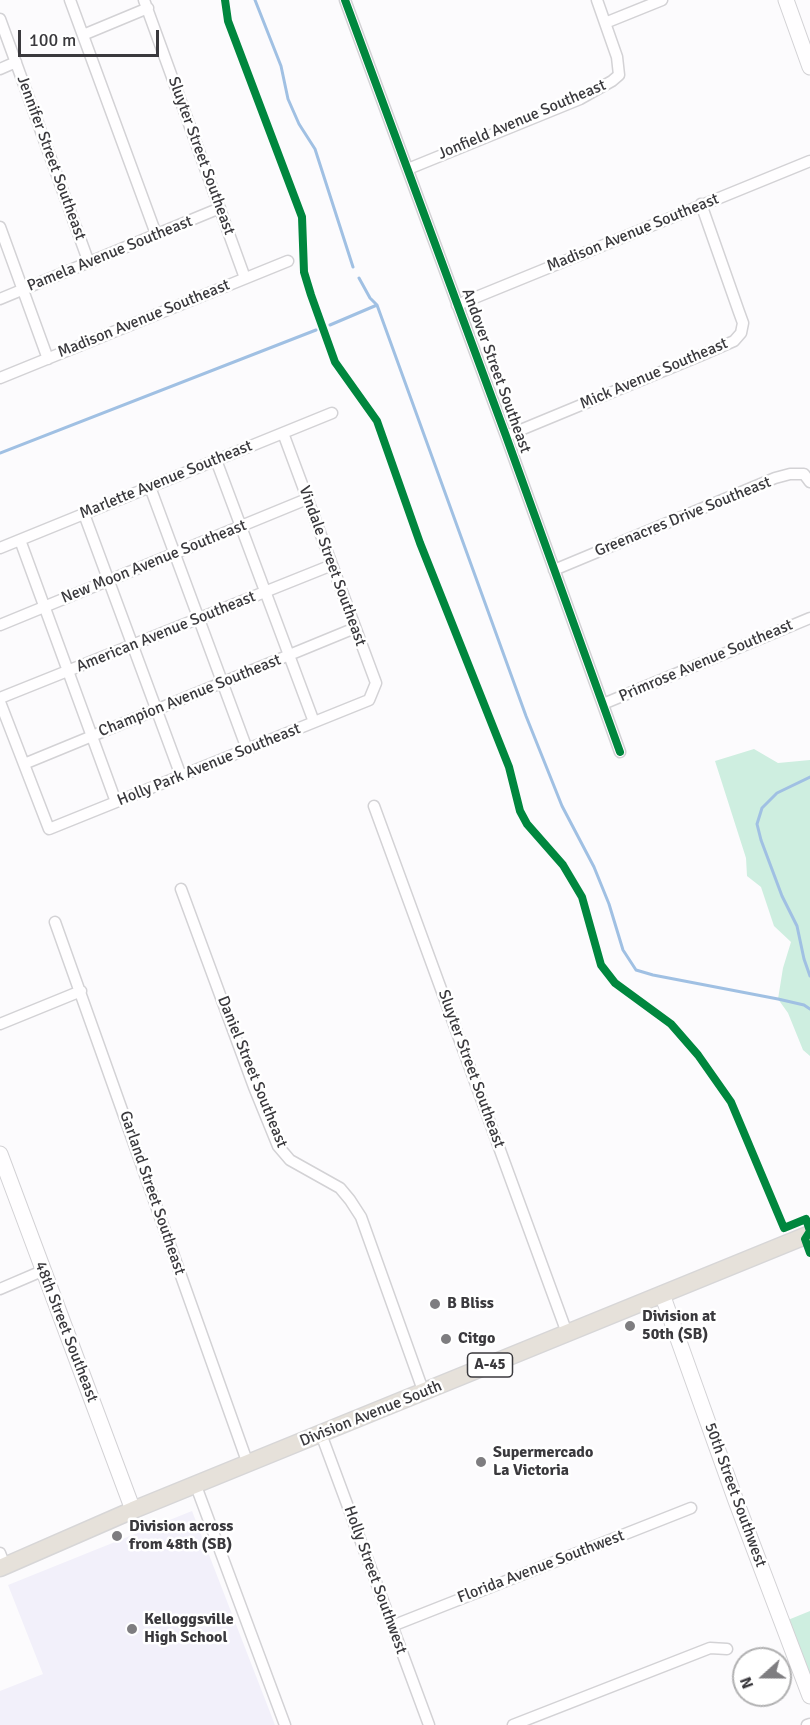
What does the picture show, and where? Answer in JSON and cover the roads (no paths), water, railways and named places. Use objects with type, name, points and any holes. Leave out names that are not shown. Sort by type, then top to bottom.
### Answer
[{"type":"main road","name":"Division Avenue South","points":[[2,1562],[196,1486],[810,1234]]},
{"type":"street","points":[[70,0],[156,234]]},
{"type":"street","name":"Andover Street Southeast","points":[[345,0],[620,752]]},
{"type":"street","name":"Jonfield Avenue Southeast","points":[[408,170],[580,99],[619,75],[619,67],[597,0]]},
{"type":"street","points":[[605,23],[662,0]]},
{"type":"street","points":[[786,0],[810,67]]},
{"type":"street","points":[[83,35],[146,4]]},
{"type":"street","name":"Sluyter Street Southeast","points":[[146,4],[245,278]]},
{"type":"street","name":"Jennifer Street Southeast","points":[[0,19],[90,263]]},
{"type":"street","points":[[0,69],[16,62]]},
{"type":"street","name":"Madison Avenue Southeast","points":[[457,305],[810,160]]},
{"type":"street","name":"Mick Avenue Southeast","points":[[506,436],[734,341],[741,333],[743,323],[740,312],[701,204]]},
{"type":"street","name":"Pamela Avenue Southeast","points":[[0,299],[220,208]]},
{"type":"street","points":[[0,227],[48,358]]},
{"type":"street","name":"Madison Avenue Southeast","points":[[0,378],[288,261]]},
{"type":"street","name":"Marlette Avenue Southeast","points":[[0,548],[332,413]]},
{"type":"street","name":"Vindale Street Southeast","points":[[283,433],[376,683],[369,700]]},
{"type":"street","points":[[216,460],[314,723]]},
{"type":"street","name":"Greenacres Drive Southeast","points":[[554,570],[775,478],[790,474],[804,474],[810,482]]},
{"type":"street","points":[[150,487],[247,749]]},
{"type":"street","name":"New Moon Avenue Southeast","points":[[0,625],[307,499]]},
{"type":"street","points":[[84,514],[181,776]]},
{"type":"street","points":[[20,540],[116,802]]},
{"type":"street","name":"American Avenue Southeast","points":[[0,700],[332,565]]},
{"type":"street","name":"Primrose Avenue Southeast","points":[[603,704],[810,618]]},
{"type":"street","name":"Champion Avenue Southeast","points":[[24,764],[355,628]]},
{"type":"street","points":[[0,700],[24,764]]},
{"type":"street","name":"Holly Park Avenue Southeast","points":[[24,764],[49,829],[369,700]]},
{"type":"street","name":"Sluyter Street Southeast","points":[[374,806],[567,1333]]},
{"type":"street","name":"Daniel Street Southeast","points":[[181,889],[278,1146],[290,1160],[340,1188],[361,1217],[424,1393]]},
{"type":"street","name":"Garland Street Southeast","points":[[56,922],[248,1464]]},
{"type":"street","points":[[0,1024],[81,991]]},
{"type":"street","name":"48th Street Southeast","points":[[0,1154],[42,1271],[134,1510]]},
{"type":"street","points":[[0,1289],[42,1271]]},
{"type":"street","name":"50th Street Southwest","points":[[662,1294],[736,1501],[810,1696]]},
{"type":"street","name":"Holly Street Southwest","points":[[321,1434],[429,1725]]},
{"type":"street","points":[[196,1486],[285,1725]]},
{"type":"street","name":"Florida Avenue Southwest","points":[[392,1626],[691,1508]]},
{"type":"street","points":[[513,1725],[710,1648],[727,1649]]},
{"type":"waterway","points":[[255,0],[281,66],[288,99],[299,124],[315,149],[353,267]]},
{"type":"waterway","points":[[359,278],[370,298],[377,305],[526,716],[562,806],[594,867],[609,904],[623,950],[636,970],[778,999],[804,1005],[810,1009]]},
{"type":"waterway","points":[[330,325],[377,305]]},
{"type":"waterway","points":[[0,453],[316,330]]},
{"type":"waterway","points":[[810,777],[777,793],[762,808],[757,824],[782,896],[797,926],[810,976]]},
{"type":"place","name":"B Bliss","points":[[435,1304]]},
{"type":"place","name":"Division at 50th (SB)","points":[[630,1326]]},
{"type":"place","name":"Citgo","points":[[446,1339]]},
{"type":"place","name":"Supermercado La Victoria","points":[[481,1462]]},
{"type":"place","name":"Division across from 48th (SB)","points":[[117,1536]]},
{"type":"place","name":"Kelloggsville High School","points":[[132,1629]]}]
